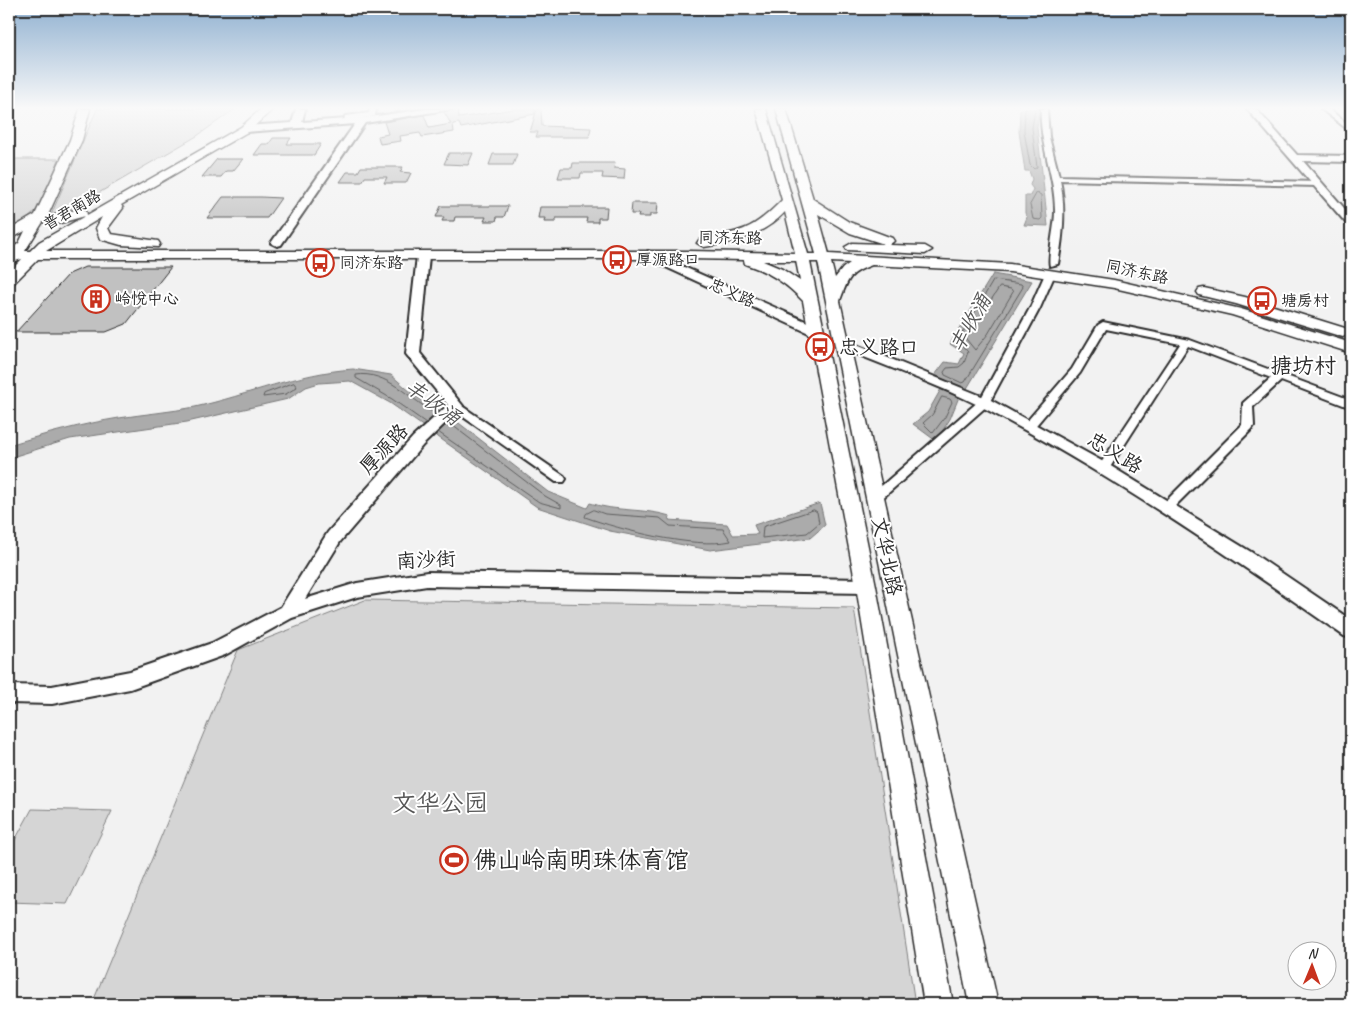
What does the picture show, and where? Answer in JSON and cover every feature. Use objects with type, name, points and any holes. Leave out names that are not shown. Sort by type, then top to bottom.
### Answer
[{"type":"main road","points":[[9,282],[34,248],[41,214],[68,156]]},
{"type":"main road","name":"普君南路","points":[[34,248],[82,213],[179,156]]},
{"type":"main road","name":"普君南路","points":[[34,248],[197,156]]},
{"type":"main road","name":"文华北路","points":[[780,156],[798,201],[822,252],[983,1004]]},
{"type":"main road","name":"文华北路","points":[[790,156],[798,201],[801,251],[866,586],[938,1004]]},
{"type":"main road","points":[[130,195],[105,221],[102,228],[104,236],[121,241],[152,244]]},
{"type":"main road","points":[[704,244],[741,238],[766,224],[798,201],[848,228],[877,239],[922,250]]},
{"type":"main road","points":[[41,214],[43,218],[51,221],[82,213]]},
{"type":"main road","points":[[9,236],[28,225],[41,214]]},
{"type":"main road","name":"同济东路","points":[[10,253],[34,248],[152,244],[278,243],[704,244],[822,252],[922,250],[1051,269],[1236,312],[1351,348]]},
{"type":"main road","name":"同济东路","points":[[34,248],[75,255],[734,256],[801,251]]},
{"type":"main road","name":"同济东路","points":[[822,252],[872,260],[1007,262]]},
{"type":"main road","points":[[9,282],[34,267],[54,259],[75,255]]},
{"type":"main road","points":[[734,256],[769,267],[792,280],[811,302]]},
{"type":"main road","points":[[833,302],[841,277],[849,268],[872,260]]},
{"type":"main road","name":"同济东路","points":[[1051,269],[1116,273],[1240,300],[1351,335]]},
{"type":"street","points":[[278,243],[338,156]]},
{"type":"street","points":[[874,498],[980,400],[1036,308],[1051,269],[1060,215],[1057,178],[1050,156]]},
{"type":"street","points":[[1296,158],[1351,159]]},
{"type":"street","points":[[1296,158],[1351,222]]},
{"type":"street","points":[[1057,178],[1318,184]]},
{"type":"street","name":"忠义路","points":[[648,255],[816,331]]},
{"type":"street","points":[[423,256],[413,354],[451,411],[560,479]]},
{"type":"street","points":[[1028,427],[1076,371],[1103,326],[1186,342],[1351,404]]},
{"type":"street","points":[[1103,469],[1186,342]]},
{"type":"street","name":"忠义路","points":[[842,343],[980,400],[1103,469],[1245,557],[1351,630]]},
{"type":"street","points":[[1166,508],[1248,426],[1247,406],[1279,377]]},
{"type":"street","name":"厚源路","points":[[287,612],[334,537],[418,441],[451,411]]},
{"type":"street","name":"南沙街","points":[[9,694],[52,695],[130,680],[218,649],[287,612],[357,590],[427,579],[866,586]]},
{"type":"green space","points":[[76,156],[162,156],[64,213],[51,215]]},
{"type":"green space","points":[[9,159],[59,159],[43,201],[30,217],[9,228]]},
{"type":"green space","name":"文华公园","points":[[365,600],[854,608],[915,1004],[92,1004],[238,650]]},
{"type":"green space","points":[[32,809],[112,811],[67,904],[9,902],[9,851]]},
{"type":"water","points":[[1023,156],[1040,156],[1048,226],[1024,225],[1027,217],[1025,213],[1025,196],[1030,196],[1033,189],[1030,185],[1032,179],[1029,171],[1025,171]]},
{"type":"water","name":"丰收涌","points":[[993,274],[1032,281],[966,390],[935,375],[945,362],[959,364],[964,353],[950,344]]},
{"type":"water","points":[[353,369],[391,375],[412,393],[455,420],[548,492],[587,508],[590,503],[610,508],[670,516],[669,520],[727,524],[733,535],[758,534],[754,525],[820,503],[825,525],[810,538],[710,550],[610,531],[537,507],[390,403],[350,381],[319,383],[306,387],[288,399],[187,422],[70,439],[9,458],[9,445],[91,423],[195,407],[312,375]]},
{"type":"water","points":[[941,389],[959,397],[950,419],[936,441],[913,424],[928,412]]},
{"type":"building","points":[[448,156],[472,156],[468,165],[444,164]]},
{"type":"building","points":[[492,156],[516,156],[513,165],[489,165]]},
{"type":"building","points":[[217,159],[243,159],[233,171],[226,171],[221,177],[202,177]]},
{"type":"building","points":[[573,163],[615,163],[614,168],[625,169],[624,179],[602,178],[603,173],[581,173],[580,178],[558,178],[561,168],[572,168]]},
{"type":"building","points":[[361,167],[403,167],[400,172],[411,173],[406,183],[384,183],[387,177],[365,177],[362,182],[340,182],[347,172],[358,172]]},
{"type":"building","points":[[223,197],[281,198],[267,218],[207,218]]},
{"type":"building","points":[[632,203],[658,203],[657,214],[650,214],[650,217],[638,217],[639,214],[631,214]]},
{"type":"building","points":[[441,206],[508,206],[504,217],[497,217],[496,221],[484,221],[486,217],[455,217],[454,221],[442,221],[444,217],[436,217]]},
{"type":"building","points":[[540,207],[607,207],[606,218],[598,218],[598,222],[586,222],[587,218],[556,218],[556,222],[544,222],[545,218],[538,218]]},
{"type":"building","name":"岭悦中心","points":[[85,267],[171,267],[126,324],[106,332],[16,332],[69,274]]},
{"type":"place","name":"厚源路口","points":[[617,260]]},
{"type":"place","name":"同济东路","points":[[320,263]]},
{"type":"place","name":"岭悦中心","points":[[96,299]]},
{"type":"place","name":"塘房村","points":[[1262,301]]},
{"type":"place","name":"忠义路口","points":[[820,347]]},
{"type":"place","name":"佛山岭南明珠体育馆","points":[[454,860]]},
{"type":"district","name":"搪坊村","points":[[1303,366]]}]
